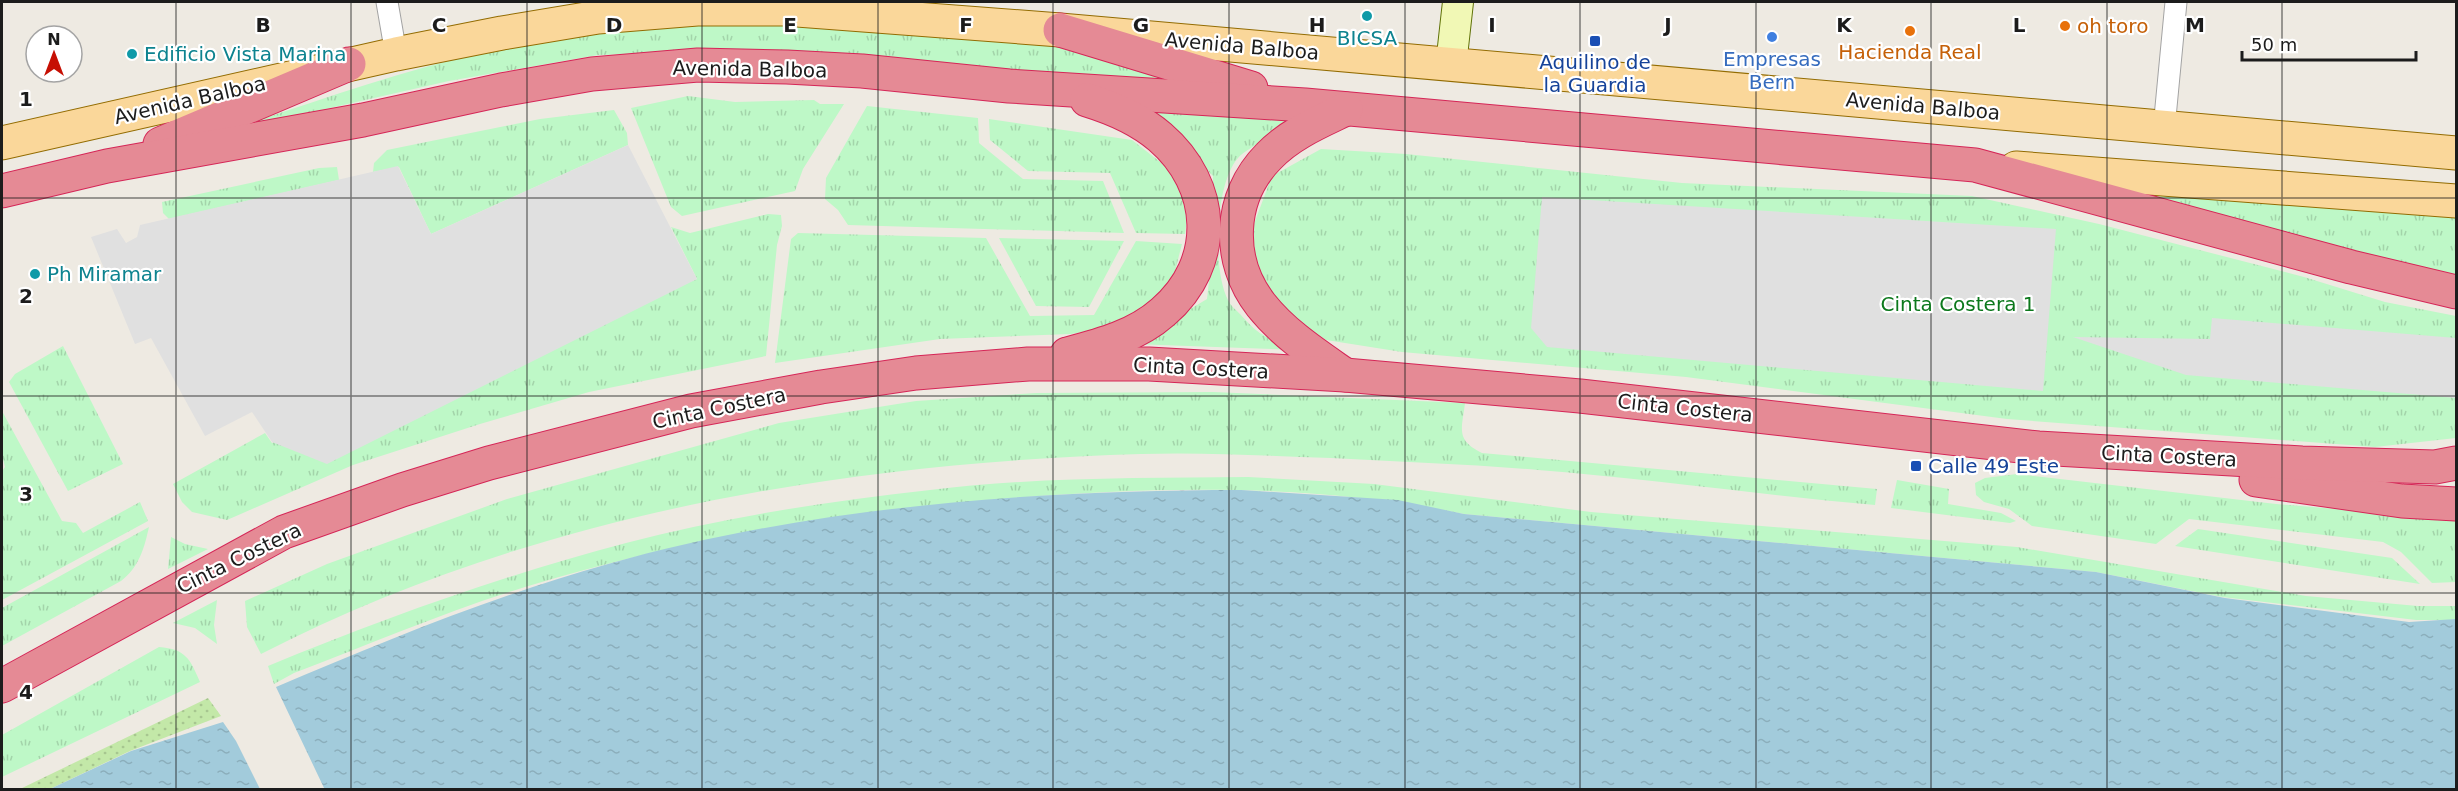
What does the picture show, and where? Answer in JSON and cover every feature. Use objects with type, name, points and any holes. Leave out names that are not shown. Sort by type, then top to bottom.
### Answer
[{"type":"highway","points":[[1060,30],[1305,105]]},
{"type":"highway","points":[[107,166],[349,64]]},
{"type":"highway","name":"Avenida Balboa","points":[[2,191],[107,166],[363,120],[501,90],[616,72],[698,65],[776,67],[862,71],[1009,86],[1346,108],[1975,165],[2351,267],[2457,292]]},
{"type":"highway","points":[[1009,86],[1077,97],[1116,111],[1150,129],[1182,161],[1199,193],[1203,208],[1203,239],[1195,274],[1162,313],[1126,335],[1028,364]]},
{"type":"highway","points":[[1345,375],[1289,333],[1262,305],[1244,277],[1239,263],[1236,239],[1239,208],[1244,191],[1261,164],[1284,142],[1346,108]]},
{"type":"highway","name":"Cinta Costera","points":[[2,686],[284,532],[489,463],[691,411],[821,387],[916,373],[1028,364],[1149,364],[1345,375],[1592,398],[2038,448],[2302,463],[2435,467],[2457,463]]},
{"type":"highway","points":[[2038,448],[2402,501],[2457,504]]},
{"type":"main road","name":"Avenida Balboa","points":[[2,143],[396,54],[598,17],[697,9],[784,9],[1060,30],[2457,153]]},
{"type":"main road","name":"Avenida Balboa","points":[[1975,165],[2457,201]]},
{"type":"street","points":[[387,2],[396,54]]},
{"type":"street","points":[[1451,65],[1458,2]]},
{"type":"street","points":[[2164,128],[2176,2]]},
{"type":"green space","points":[[729,21],[1068,46],[1239,92],[776,50],[598,55],[449,81],[220,133],[382,80],[512,46],[574,36]]},
{"type":"green space","points":[[688,96],[735,102],[814,100],[820,104],[844,104],[803,169],[795,191],[682,216],[671,207],[631,108]]},
{"type":"green space","points":[[1118,104],[1324,114],[1265,140],[1238,158],[1230,170],[1224,187],[1218,227],[1220,268],[1229,302],[1259,332],[1296,350],[1132,344],[1207,299],[1213,245],[1213,176],[1181,144]]},
{"type":"green space","points":[[867,106],[978,118],[979,143],[1023,179],[1103,181],[1124,233],[848,225],[838,210],[825,199],[826,178]]},
{"type":"green space","points":[[614,110],[627,133],[628,145],[431,234],[399,167],[373,172],[374,163],[387,150],[540,119]]},
{"type":"green space","points":[[989,119],[1132,140],[1164,165],[1184,193],[1188,211],[1185,234],[1136,233],[1110,173],[1028,171],[990,140]]},
{"type":"green space","name":"Cinta Costera 1","points":[[1321,149],[1406,154],[1682,183],[1972,196],[2099,224],[2304,277],[2385,302],[2456,316],[2456,438],[2375,447],[2007,419],[1686,377],[1402,352],[1326,340],[1264,298],[1249,237],[1272,176]]},
{"type":"green space","points":[[337,167],[339,180],[169,219],[163,213],[162,202],[319,168]]},
{"type":"green space","points":[[2067,176],[2456,212],[2456,277]]},
{"type":"green space","points":[[768,214],[781,215],[782,226],[777,245],[766,356],[589,392],[480,424],[353,465],[227,520],[192,512],[182,502],[173,484],[265,433],[272,443],[697,279],[671,227],[690,233]]},
{"type":"green space","points":[[798,233],[986,238],[1030,316],[1094,315],[1136,241],[1182,244],[1174,275],[1160,298],[1118,326],[1071,334],[940,339],[775,363],[791,239]]},
{"type":"green space","points":[[999,238],[1124,241],[1089,307],[1036,306]]},
{"type":"green space","points":[[63,346],[123,464],[68,491],[9,382],[15,374]]},
{"type":"green space","points":[[1213,392],[1465,403],[1462,433],[1473,448],[1482,453],[1877,489],[1875,505],[1665,482],[1460,465],[1236,454],[1141,454],[1028,459],[914,470],[801,485],[689,505],[579,532],[470,565],[364,606],[261,654],[247,627],[245,601],[327,564],[507,499],[779,423],[916,401],[1036,393]]},
{"type":"green space","points":[[2,411],[62,521],[76,523],[83,533],[140,502],[148,521],[2,600],[2,471],[5,467],[2,455]]},
{"type":"green space","points":[[2017,474],[2276,504],[2456,519],[2456,582],[2432,583],[2401,552],[2383,542],[2189,519],[2156,544],[2032,526],[2009,509],[1984,502],[1976,495],[1975,483],[1985,478]]},
{"type":"green space","points":[[1248,477],[1374,484],[1591,512],[2017,547],[2306,596],[2418,606],[2456,606],[2456,620],[2416,620],[2222,597],[2096,572],[1464,514],[1353,497],[1241,490],[1127,491],[1015,498],[891,510],[707,541],[646,554],[496,596],[294,673],[274,684],[268,666],[400,614],[490,583],[626,543],[739,518],[854,499],[969,486],[1089,479]]},
{"type":"green space","points":[[1897,480],[1949,489],[1948,504],[2001,513],[2016,521],[2010,523],[1891,508]]},
{"type":"green space","points":[[149,527],[140,557],[121,581],[2,646],[2,608]]},
{"type":"green space","points":[[2198,529],[2392,558],[2420,584],[2175,546]]},
{"type":"green space","points":[[171,537],[185,544],[208,549],[168,569]]},
{"type":"green space","points":[[217,600],[214,625],[217,644],[195,628],[173,623]]},
{"type":"green space","points":[[159,647],[175,650],[186,657],[200,682],[2,777],[2,735]]},
{"type":"green space","points":[[208,698],[221,716],[130,751],[50,789],[18,790]]},
{"type":"shaded area","points":[[628,145],[697,279],[327,464],[272,442],[252,412],[205,436],[151,338],[135,344],[91,237],[117,229],[126,243],[137,237],[140,225],[398,166],[431,234]]},
{"type":"shaded area","points":[[1542,197],[2056,229],[2043,391],[1547,347],[1531,328]]},
{"type":"shaded area","points":[[2212,318],[2456,338],[2456,398],[2186,375],[2073,337],[2210,339]]},
{"type":"water","points":[[1241,490],[1398,500],[1464,514],[2096,572],[2225,598],[2409,622],[2456,619],[2456,789],[325,790],[276,687],[398,636],[523,590],[684,544],[762,528],[921,506],[1002,498]]},
{"type":"water","points":[[223,722],[236,741],[260,789],[50,789],[131,751]]},
{"type":"place","name":"BICSA","points":[[1367,16]]},
{"type":"place","name":"oh toro","points":[[2065,26]]},
{"type":"place","name":"Hacienda Real","points":[[1910,31]]},
{"type":"place","name":"Empresas Bern","points":[[1772,37]]},
{"type":"place","name":"Aquilino de la Guardia","points":[[1595,41]]},
{"type":"place","name":"Edificio Vista Marina","points":[[132,54]]},
{"type":"place","name":"Ph Miramar","points":[[35,274]]},
{"type":"place","name":"Calle 49 Este","points":[[1916,466]]}]
